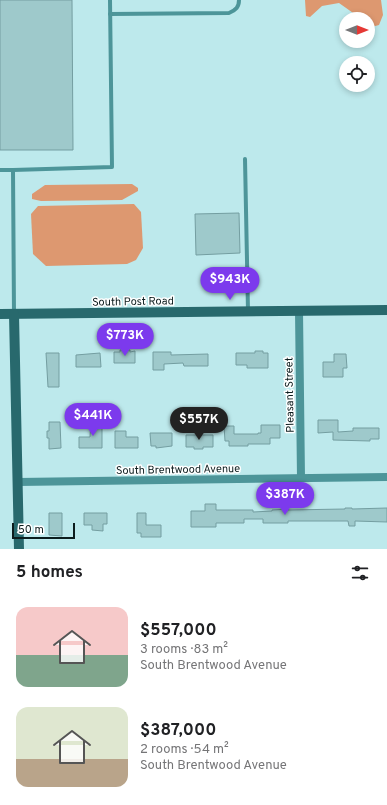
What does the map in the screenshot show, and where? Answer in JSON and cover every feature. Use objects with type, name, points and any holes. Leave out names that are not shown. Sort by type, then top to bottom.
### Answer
[{"type":"main road","name":"South Post Road","points":[[0,314],[387,310]]},
{"type":"main road","points":[[14,314],[19,549]]},
{"type":"street","name":"Pleasant Street","points":[[299,311],[302,478]]},
{"type":"street","name":"South Brentwood Avenue","points":[[18,482],[387,477]]},
{"type":"lane","points":[[0,170],[112,167],[110,0]]},
{"type":"lane","points":[[110,14],[229,13],[235,10],[239,5],[239,0]]},
{"type":"lane","points":[[245,160],[248,312]]},
{"type":"lane","points":[[13,170],[14,314]]},
{"type":"shaded area","points":[[305,0],[381,0],[383,15],[379,25],[375,26],[375,12],[352,12],[339,3],[322,6],[310,17],[306,16]]},
{"type":"shaded area","points":[[132,184],[138,188],[138,191],[122,200],[41,201],[32,199],[32,194],[45,185]]},
{"type":"shaded area","points":[[134,204],[141,212],[143,248],[136,260],[127,264],[46,266],[33,254],[31,214],[38,206]]},
{"type":"building","points":[[0,0],[72,0],[73,150],[0,150]]},
{"type":"building","points":[[239,213],[240,253],[196,255],[195,214]]},
{"type":"building","points":[[120,350],[130,350],[130,352],[135,351],[135,363],[114,363],[114,352],[120,352]]},
{"type":"building","points":[[255,351],[263,351],[263,353],[268,353],[268,368],[247,368],[247,365],[236,365],[236,353],[255,353]]},
{"type":"building","points":[[153,352],[171,352],[171,355],[208,354],[208,366],[184,366],[183,363],[164,364],[164,370],[153,370]]},
{"type":"building","points":[[46,353],[59,353],[59,387],[48,387]]},
{"type":"building","points":[[100,353],[101,367],[76,367],[76,355]]},
{"type":"building","points":[[334,354],[346,354],[347,368],[343,368],[343,377],[323,377],[323,362],[334,362]]},
{"type":"building","points":[[91,420],[102,421],[102,448],[79,448],[79,437],[90,437]]},
{"type":"building","points":[[318,420],[338,420],[338,432],[353,431],[353,428],[379,428],[379,439],[370,439],[370,441],[333,440],[333,432],[318,433]]},
{"type":"building","points":[[49,422],[60,422],[61,448],[49,449],[49,438],[47,438],[47,431],[49,431]]},
{"type":"building","points":[[261,425],[280,425],[280,438],[270,438],[270,444],[248,444],[248,446],[229,446],[229,441],[225,441],[224,426],[234,426],[234,434],[258,434],[261,433]]},
{"type":"building","points":[[115,431],[126,431],[126,437],[138,437],[138,448],[115,448]]},
{"type":"building","points":[[150,433],[172,433],[172,446],[156,448],[156,446],[151,446]]},
{"type":"building","points":[[186,435],[213,435],[213,447],[194,449],[194,447],[186,447]]},
{"type":"building","points":[[205,504],[216,504],[216,510],[253,510],[253,512],[288,509],[387,508],[387,522],[355,521],[355,526],[349,526],[348,521],[288,521],[288,523],[263,523],[263,519],[244,519],[244,523],[216,523],[216,527],[191,527],[191,511],[205,511]]},
{"type":"building","points":[[49,513],[62,513],[62,536],[49,535]]},
{"type":"building","points":[[84,513],[107,513],[107,524],[103,524],[103,531],[92,530],[92,525],[84,525]]},
{"type":"building","points":[[137,513],[146,513],[146,525],[161,525],[161,537],[141,537],[141,533],[137,533]]}]
